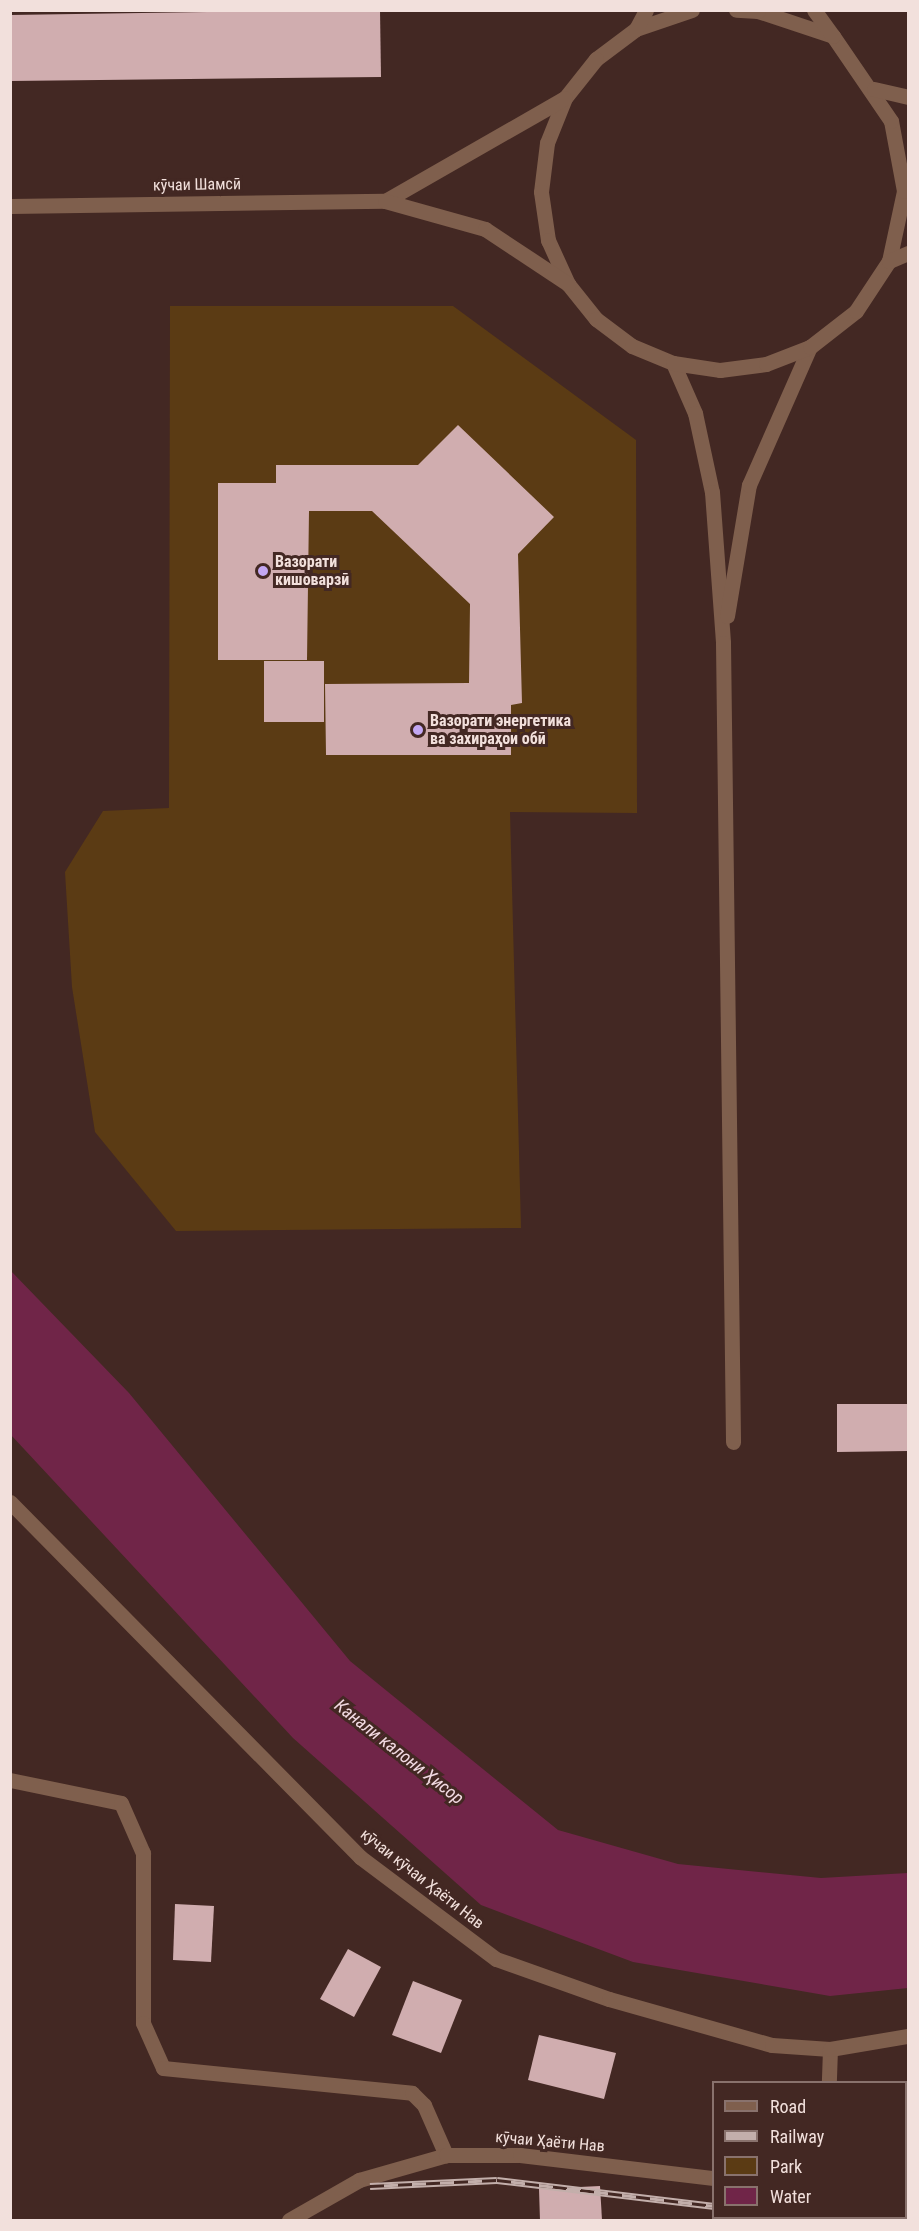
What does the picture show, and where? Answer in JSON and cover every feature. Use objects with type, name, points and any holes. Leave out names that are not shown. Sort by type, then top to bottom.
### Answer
[{"type":"street","points":[[636,29],[646,10]]},
{"type":"street","name":"кӯчаи Шамсӣ","points":[[568,284],[548,240],[541,192],[547,143],[565,98],[596,59],[636,29],[692,10]]},
{"type":"street","points":[[736,10],[758,11],[834,36]]},
{"type":"street","name":"кӯчаи Шамсӣ","points":[[10,206],[385,201],[485,229],[568,284],[614,332],[673,363],[720,370],[766,364],[810,347],[856,311],[889,261],[900,227],[903,182],[891,120],[874,89],[814,10]]},
{"type":"street","points":[[874,89],[909,97]]},
{"type":"street","name":"кӯчаи Шамсӣ","points":[[385,201],[565,98]]},
{"type":"street","points":[[889,261],[909,253]]},
{"type":"street","points":[[723,643],[748,485],[810,347]]},
{"type":"street","points":[[673,363],[695,413],[712,492],[723,643],[733,1442]]},
{"type":"street","name":"кӯчаи кӯчаи Ҳаёти Нав","points":[[10,1502],[360,1857],[496,1959],[609,1999],[772,2045],[830,2049]]},
{"type":"street","points":[[10,1780],[121,1803],[143,1853],[143,2023],[163,2068],[412,2093],[424,2105],[446,2155]]},
{"type":"street","points":[[829,2081],[830,2049],[909,2036]]},
{"type":"street","name":"кӯчаи Ҳаёти Нав","points":[[289,2220],[359,2180],[446,2155],[520,2155],[712,2178]]},
{"type":"green space","points":[[170,306],[453,306],[636,440],[637,813],[510,812],[521,1228],[176,1231],[95,1132],[72,987],[65,872],[103,811],[169,808]]},
{"type":"water","name":"Канали калони Ҳисор","points":[[10,1270],[129,1393],[350,1661],[558,1830],[678,1864],[821,1878],[908,1873],[908,1988],[830,1996],[633,1962],[481,1905],[293,1738],[11,1435]]},
{"type":"building","points":[[380,10],[381,77],[10,81],[10,15]]},
{"type":"building","points":[[458,425],[554,517],[518,554],[522,703],[511,705],[511,755],[326,755],[325,684],[469,683],[470,604],[372,511],[309,511],[307,660],[218,660],[218,483],[276,483],[276,465],[418,465]]},
{"type":"building","points":[[264,661],[324,661],[324,722],[264,722]]},
{"type":"building","points":[[837,1404],[908,1404],[908,1451],[837,1452]]},
{"type":"building","points":[[175,1904],[214,1906],[211,1962],[173,1960]]},
{"type":"building","points":[[348,1949],[381,1967],[354,2017],[320,1999]]},
{"type":"building","points":[[413,1981],[462,2000],[441,2053],[392,2035]]},
{"type":"building","points":[[539,2035],[616,2053],[604,2099],[528,2080]]},
{"type":"building","points":[[600,2186],[602,2220],[540,2220],[539,2189]]},
{"type":"building","points":[[772,2219],[772,2220],[731,2220]]},
{"type":"railway","points":[[370,2186],[497,2180],[712,2206]]},
{"type":"place","name":"Вазорати кишоварзӣ","points":[[263,571]]},
{"type":"place","name":"Вазорати энергетика ва захираҳои обӣ","points":[[418,730]]}]
